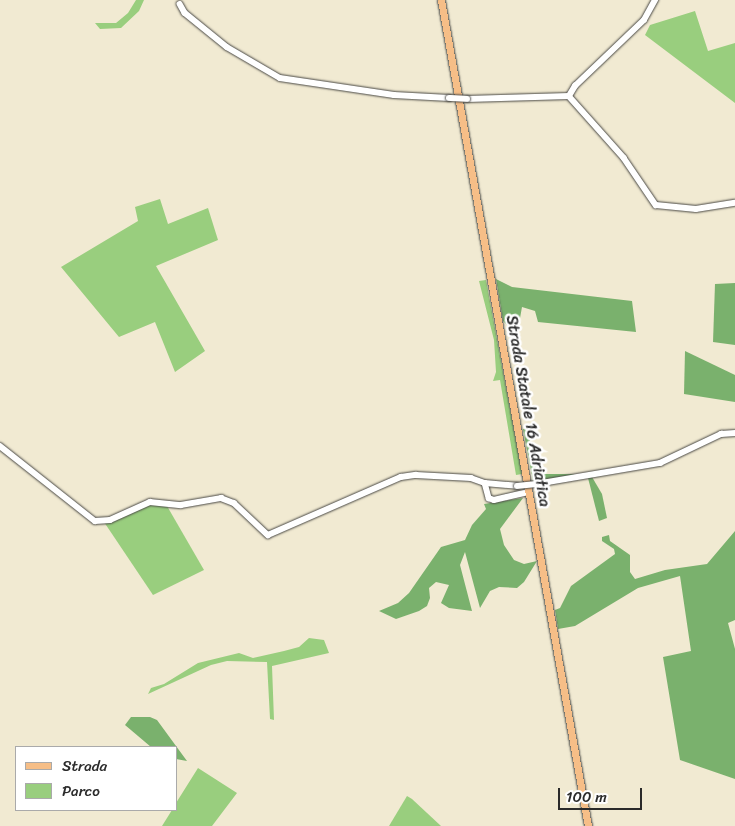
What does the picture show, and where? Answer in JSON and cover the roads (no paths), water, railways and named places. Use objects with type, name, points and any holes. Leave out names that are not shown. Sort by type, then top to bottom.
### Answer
[{"type":"main road","name":"Strada Statale 16 Adriatica","points":[[441,0],[588,826]]},
{"type":"street","points":[[569,96],[575,86],[644,20],[655,0]]},
{"type":"street","points":[[180,4],[185,12],[227,47],[280,78],[394,95],[467,99],[569,96]]},
{"type":"street","points":[[569,96],[624,158],[656,205],[696,209],[735,203]]},
{"type":"street","points":[[0,446],[95,521],[110,520],[150,502],[181,505],[220,498],[234,503],[268,535],[401,477],[454,477],[485,483],[517,486],[536,484],[660,463],[721,434],[735,433]]},
{"type":"street","points":[[485,483],[489,498],[494,500],[530,494]]}]
